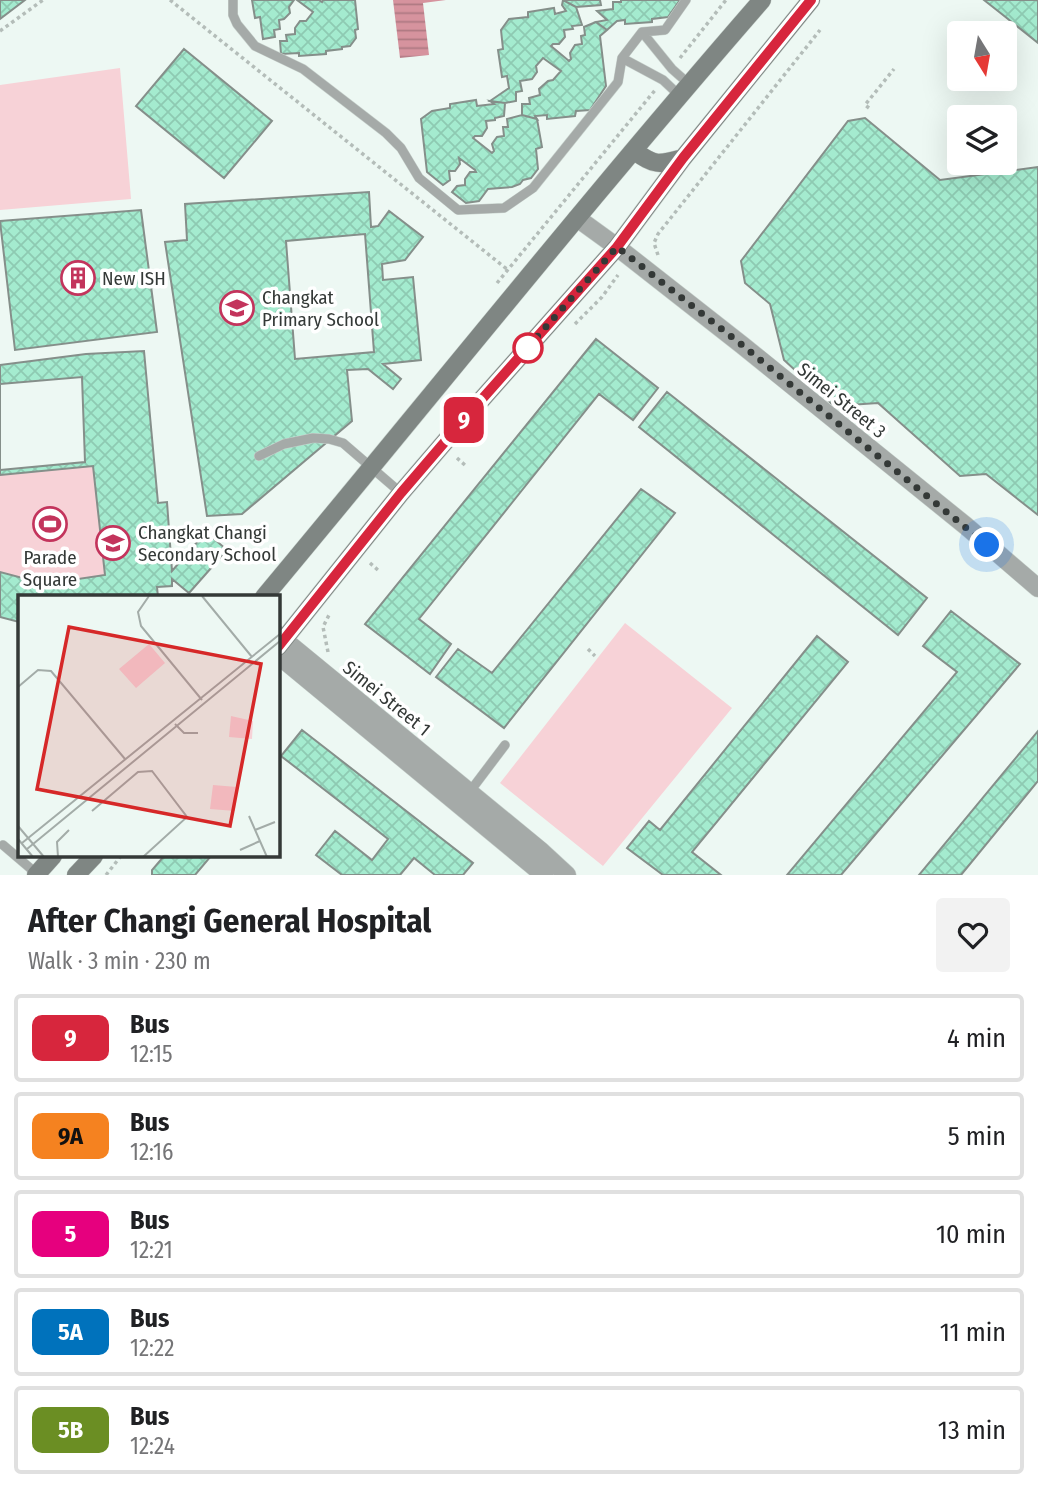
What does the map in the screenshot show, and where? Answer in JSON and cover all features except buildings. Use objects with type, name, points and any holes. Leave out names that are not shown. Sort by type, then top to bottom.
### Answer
[{"type":"main road","points":[[266,595],[577,218],[762,0]]},
{"type":"main road","points":[[280,644],[401,493],[617,247],[683,158],[811,0]]},
{"type":"main road","points":[[635,150],[655,163],[683,158]]},
{"type":"main road","points":[[37,875],[51,858]]},
{"type":"main road","points":[[76,875],[92,858]]},
{"type":"street","name":"Simei Street 3","points":[[577,218],[966,526],[1038,589]]},
{"type":"street","name":"Simei Street 1","points":[[280,644],[464,798],[567,875]]},
{"type":"street","name":"Simei Street 1","points":[[464,798],[544,875]]},
{"type":"lane","points":[[233,0],[233,15],[237,24],[255,46],[303,69],[386,133],[401,148],[419,178],[458,210],[504,208],[533,188],[618,82],[622,58],[642,32],[664,30],[686,0]]},
{"type":"lane","points":[[642,32],[672,69],[684,90]]},
{"type":"lane","points":[[622,58],[684,90]]},
{"type":"lane","points":[[259,456],[284,444],[313,438],[330,439],[343,443],[401,493]]},
{"type":"lane","points":[[464,798],[505,745]]},
{"type":"lane","points":[[3,845],[37,875]]},
{"type":"path","points":[[0,31],[43,0]]},
{"type":"path","points":[[170,0],[508,270]]},
{"type":"path","points":[[672,69],[726,0]]},
{"type":"path","points":[[658,234],[820,30]]},
{"type":"path","points":[[869,108],[864,105],[894,69]]},
{"type":"path","points":[[496,285],[663,80]]},
{"type":"path","points":[[575,324],[602,297],[622,270]]},
{"type":"path","points":[[457,457],[466,466]]},
{"type":"path","points":[[370,563],[379,571]]},
{"type":"path","points":[[323,627],[337,605]]},
{"type":"path","points":[[588,649],[595,656]]},
{"type":"path","points":[[106,875],[119,858]]},
{"type":"shaded area","points":[[393,0],[446,0],[423,3],[429,55],[400,58]]},
{"type":"shaded area","points":[[120,68],[131,199],[0,210],[0,85]]},
{"type":"shaded area","name":"Parade Square","points":[[93,466],[105,575],[45,584],[0,572],[0,475]]},
{"type":"shaded area","points":[[625,623],[732,708],[603,866],[500,783]]},
{"type":"bus line","name":"9","points":[[280,645],[401,493],[617,247],[683,158],[811,0]]},
{"type":"place","name":"New ISH","points":[[78,278]]},
{"type":"place","name":"Changkat Primary School","points":[[237,308]]},
{"type":"place","name":"Parade Square","points":[[50,524]]},
{"type":"place","name":"Changkat Changi Secondary School","points":[[113,543]]},
{"type":"route","points":[[528,348],[520,356],[617,247],[987,545]]}]
